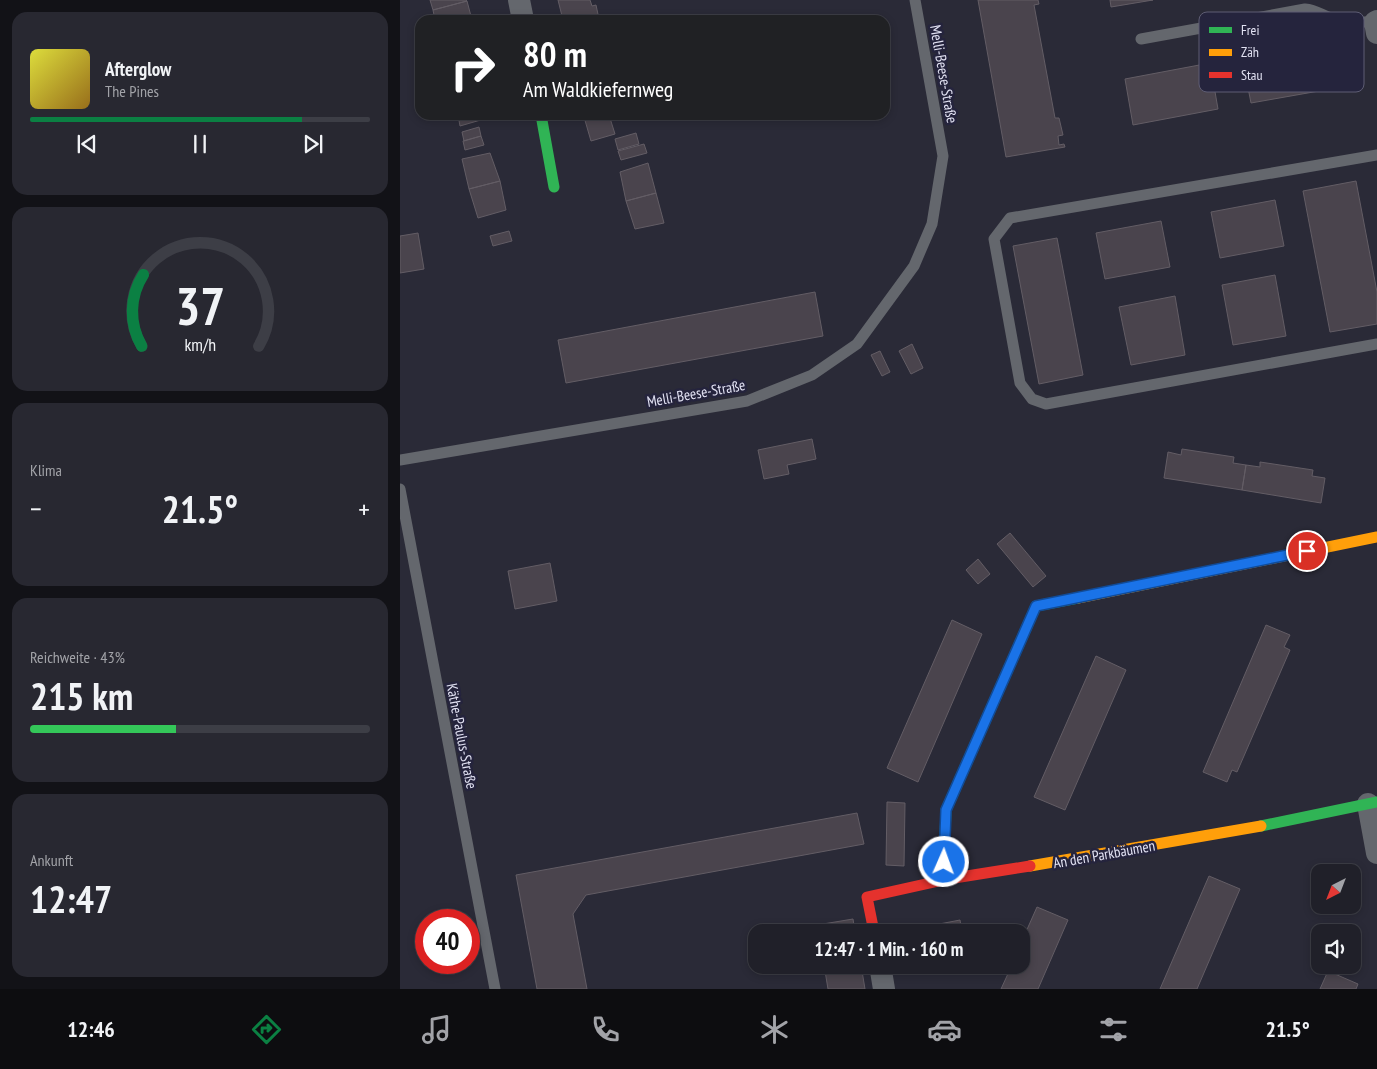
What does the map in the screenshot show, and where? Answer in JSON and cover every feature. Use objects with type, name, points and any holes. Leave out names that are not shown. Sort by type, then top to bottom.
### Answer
[{"type":"street","points":[[519,0],[522,15]]},
{"type":"street","points":[[542,120],[554,186]]},
{"type":"street","points":[[948,879],[944,862],[946,810],[1036,606],[1377,537]]},
{"type":"street","points":[[1373,803],[1377,853]]},
{"type":"street","name":"An den Parkbäumen","points":[[872,924],[867,897],[948,879],[1218,835],[1373,803]]},
{"type":"street","points":[[882,974],[884,989]]},
{"type":"lane","name":"Melli-Beese-Straße","points":[[400,460],[747,401],[812,375],[857,344],[914,266],[932,224],[934,214],[943,156],[915,0]]},
{"type":"lane","points":[[1289,12],[1305,9],[1321,12]]},
{"type":"lane","points":[[1141,39],[1199,28]]},
{"type":"lane","points":[[1377,155],[1010,218],[994,239],[1020,383],[1032,399],[1046,404],[1377,344]]},
{"type":"lane","name":"Käthe-Paulus-Straße","points":[[400,489],[495,989]]},
{"type":"building","points":[[430,0],[466,0],[467,1],[433,10]]},
{"type":"building","points":[[558,0],[590,0],[592,6],[596,5],[598,15],[562,15]]},
{"type":"building","points":[[978,0],[1038,0],[1039,4],[1034,5],[1055,118],[1059,118],[1063,135],[1058,136],[1059,145],[1064,144],[1065,147],[1006,157]]},
{"type":"building","points":[[1110,0],[1153,0],[1111,7]]},
{"type":"building","points":[[467,1],[471,15],[434,15],[433,10]]},
{"type":"building","points":[[1199,65],[1199,92],[1215,92],[1218,109],[1133,125],[1125,79]]},
{"type":"building","points":[[1249,92],[1313,92],[1251,103]]},
{"type":"building","points":[[459,120],[481,120],[460,126]]},
{"type":"building","points":[[585,120],[611,120],[615,134],[591,141]]},
{"type":"building","points":[[479,127],[481,136],[464,141],[462,132]]},
{"type":"building","points":[[636,133],[639,144],[618,150],[615,139]]},
{"type":"building","points":[[481,136],[484,145],[465,150],[463,141]]},
{"type":"building","points":[[644,144],[647,153],[621,160],[618,151]]},
{"type":"building","points":[[490,153],[500,181],[469,189],[462,159]]},
{"type":"building","points":[[648,163],[656,193],[626,201],[620,172]]},
{"type":"building","points":[[500,181],[506,210],[478,218],[469,189]]},
{"type":"building","points":[[1356,181],[1377,292],[1377,324],[1330,332],[1303,191]]},
{"type":"building","points":[[656,193],[664,223],[635,229],[626,201]]},
{"type":"building","points":[[1275,200],[1284,246],[1220,258],[1211,212]]},
{"type":"building","points":[[1161,221],[1170,267],[1105,279],[1096,233]]},
{"type":"building","points":[[509,231],[512,241],[493,246],[490,236]]},
{"type":"building","points":[[418,233],[424,269],[400,273],[400,236]]},
{"type":"building","points":[[1057,238],[1083,375],[1039,384],[1013,246]]},
{"type":"building","points":[[1275,275],[1286,336],[1233,345],[1222,285]]},
{"type":"building","points":[[815,292],[823,336],[566,383],[558,340]]},
{"type":"building","points":[[1175,296],[1185,355],[1131,365],[1119,307]]},
{"type":"building","points":[[912,344],[923,368],[911,374],[899,351]]},
{"type":"building","points":[[880,351],[890,372],[882,376],[871,355]]},
{"type":"building","points":[[812,439],[816,459],[787,465],[789,474],[764,479],[758,450]]},
{"type":"building","points":[[1182,449],[1234,457],[1233,463],[1246,465],[1242,490],[1164,478],[1168,452],[1181,455]]},
{"type":"building","points":[[1260,462],[1313,470],[1312,476],[1325,478],[1321,503],[1242,490],[1246,465],[1260,467]]},
{"type":"building","points":[[1010,533],[1046,576],[1033,587],[997,544]]},
{"type":"building","points":[[978,559],[990,574],[978,584],[966,570]]},
{"type":"building","points":[[550,563],[557,601],[515,609],[508,571]]},
{"type":"building","points":[[952,620],[982,634],[918,782],[887,768]]},
{"type":"building","points":[[1266,625],[1290,635],[1284,647],[1290,650],[1237,772],[1232,770],[1227,782],[1203,772]]},
{"type":"building","points":[[1096,656],[1126,670],[1065,810],[1034,797]]},
{"type":"building","points":[[887,802],[905,803],[904,866],[886,865]]},
{"type":"building","points":[[857,813],[864,844],[586,895],[573,914],[587,989],[537,989],[516,875]]},
{"type":"building","points":[[1209,876],[1240,889],[1197,989],[1160,989]]},
{"type":"building","points":[[1037,907],[1068,920],[1038,989],[1001,989],[1008,974],[1030,974],[1029,924]]},
{"type":"building","points":[[853,919],[854,924],[823,924]]},
{"type":"building","points":[[960,920],[961,924],[939,924]]},
{"type":"building","points":[[826,974],[862,974],[865,989],[828,989]]},
{"type":"building","points":[[1327,974],[1335,974],[1358,984],[1356,989],[1320,989]]},
{"type":"traffic: fast","points":[[542,120],[554,187]]},
{"type":"traffic: fast","points":[[948,879],[944,862],[946,810],[1036,606],[1078,598]]},
{"type":"traffic: fast","points":[[1261,826],[1377,802]]},
{"type":"traffic: slow","points":[[1078,598],[1377,537]]},
{"type":"traffic: slow","points":[[1030,866],[1261,826]]},
{"type":"traffic: jam","points":[[872,924],[867,897],[948,879],[1030,866]]},
{"type":"route","points":[[944,862],[946,810],[1036,606],[1307,551]]}]
